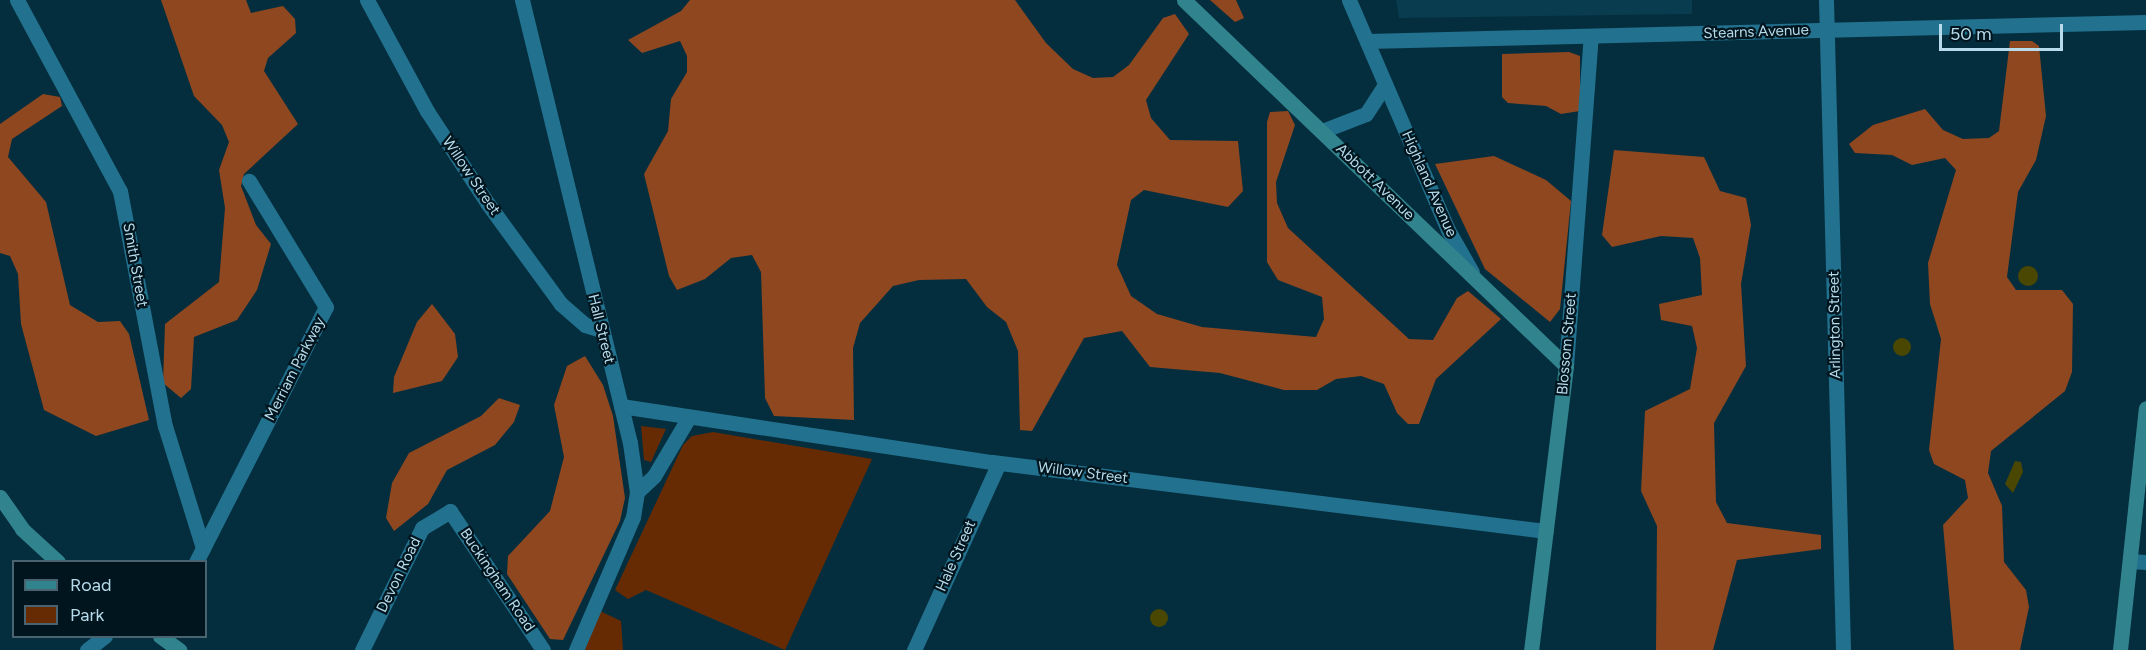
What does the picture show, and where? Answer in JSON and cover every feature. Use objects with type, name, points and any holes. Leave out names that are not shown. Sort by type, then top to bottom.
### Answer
[{"type":"street","name":"Smith Street","points":[[17,0],[120,191],[165,426],[200,555]]},
{"type":"street","name":"Willow Street","points":[[367,0],[428,111],[488,204],[561,304],[585,325],[601,330]]},
{"type":"street","name":"Hall Street","points":[[522,0],[621,406],[637,492],[633,517],[576,650]]},
{"type":"street","name":"Abbott Avenue","points":[[1184,0],[1566,366]]},
{"type":"street","name":"Highland Avenue","points":[[1349,0],[1448,230],[1477,280]]},
{"type":"street","name":"Arlington Street","points":[[1826,0],[1843,650]]},
{"type":"street","name":"Stearns Avenue","points":[[1367,42],[2146,22]]},
{"type":"street","name":"Blossom Street","points":[[1531,650],[1566,366],[1591,36]]},
{"type":"street","points":[[1322,131],[1366,114],[1385,85]]},
{"type":"street","name":"Merriam Parkway","points":[[200,555],[326,307],[249,181]]},
{"type":"street","name":"Willow Street","points":[[621,406],[999,463],[1546,531]]},
{"type":"street","points":[[2120,650],[2146,408]]},
{"type":"street","points":[[637,492],[654,476],[689,417]]},
{"type":"street","name":"Hale Street","points":[[914,650],[999,463]]},
{"type":"street","points":[[0,497],[22,529],[57,560]]},
{"type":"street","name":"Devon Road","points":[[362,650],[422,528],[450,511]]},
{"type":"street","name":"Buckingham Road","points":[[450,511],[543,650]]},
{"type":"street","points":[[2130,561],[2146,562]]},
{"type":"street","points":[[87,650],[102,638]]},
{"type":"street","points":[[163,638],[179,650]]},
{"type":"shaded area","points":[[161,0],[246,0],[251,13],[283,6],[295,19],[296,33],[268,58],[264,71],[298,124],[244,174],[241,186],[256,225],[271,244],[257,290],[237,320],[194,337],[191,389],[181,398],[163,383],[165,324],[219,282],[225,208],[219,170],[229,142],[222,125],[194,96]]},
{"type":"shaded area","points":[[690,0],[1015,0],[1046,43],[1073,69],[1093,78],[1113,77],[1129,65],[1163,18],[1175,14],[1189,34],[1146,100],[1151,118],[1170,140],[1238,141],[1243,191],[1228,207],[1144,190],[1131,200],[1117,265],[1131,296],[1157,314],[1202,327],[1316,337],[1324,319],[1322,297],[1278,280],[1267,262],[1267,122],[1270,112],[1288,111],[1295,125],[1276,182],[1277,203],[1288,228],[1409,339],[1433,340],[1457,298],[1468,291],[1501,319],[1436,379],[1419,424],[1408,424],[1397,413],[1384,384],[1361,376],[1336,379],[1317,390],[1284,390],[1220,373],[1150,367],[1122,331],[1084,338],[1032,431],[1020,430],[1018,351],[1006,322],[987,307],[966,279],[919,280],[893,286],[860,323],[853,348],[854,420],[774,416],[765,398],[761,272],[752,255],[731,258],[705,279],[677,290],[669,276],[644,174],[668,131],[671,99],[687,72],[687,56],[680,41],[642,53],[628,40],[681,11]]},
{"type":"shaded area","points":[[1210,0],[1236,0],[1244,18],[1235,22]]},
{"type":"shaded area","points":[[1396,0],[1692,0],[1692,14],[1399,18]]},
{"type":"shaded area","points":[[2010,41],[2032,41],[2039,46],[2046,116],[2036,160],[2018,192],[2007,277],[2016,290],[2062,290],[2073,304],[2072,372],[2065,391],[1991,451],[1988,473],[2002,506],[2004,562],[2026,590],[2029,607],[2020,650],[1954,650],[1943,525],[1968,498],[1965,480],[1934,464],[1929,450],[1941,339],[1930,304],[1928,263],[1956,170],[1945,158],[1912,165],[1892,155],[1855,153],[1849,144],[1873,125],[1925,109],[1943,130],[1963,139],[1989,138],[1999,131]]},
{"type":"shaded area","points":[[1569,52],[1580,56],[1580,111],[1561,114],[1546,106],[1508,103],[1502,97],[1502,54]]},
{"type":"shaded area","points":[[43,94],[60,97],[62,106],[12,139],[8,157],[46,202],[70,305],[98,322],[120,321],[129,334],[149,420],[96,436],[44,410],[21,324],[18,274],[10,256],[0,253],[0,124]]},
{"type":"shaded area","points":[[1614,150],[1704,157],[1720,191],[1746,198],[1751,225],[1741,284],[1746,366],[1714,423],[1716,502],[1727,523],[1821,535],[1821,549],[1737,560],[1713,650],[1656,650],[1657,526],[1641,491],[1645,411],[1690,389],[1697,348],[1692,326],[1661,320],[1659,304],[1702,295],[1700,258],[1693,238],[1661,236],[1612,247],[1602,235]]},
{"type":"shaded area","points":[[1494,156],[1546,180],[1571,201],[1560,309],[1550,322],[1485,269],[1435,164]]},
{"type":"shaded area","points":[[2028,266],[2035,269],[2038,276],[2035,283],[2028,286],[2021,283],[2018,276],[2021,269]]},
{"type":"shaded area","points":[[432,304],[455,334],[458,357],[442,381],[393,393],[394,377],[417,322]]},
{"type":"shaded area","points":[[1902,338],[1908,341],[1911,347],[1908,353],[1902,356],[1896,353],[1893,347],[1896,341]]},
{"type":"shaded area","points":[[585,356],[603,385],[613,416],[625,498],[620,521],[563,640],[550,639],[507,574],[508,556],[550,511],[564,457],[554,405],[567,366]]},
{"type":"shaded area","points":[[499,398],[520,405],[514,422],[495,445],[447,470],[428,504],[394,531],[386,518],[392,483],[409,453],[481,416]]},
{"type":"shaded area","points":[[2015,461],[2021,462],[2023,472],[2013,493],[2005,484]]},
{"type":"shaded area","points":[[1159,609],[1165,612],[1168,618],[1165,624],[1159,627],[1153,624],[1150,618],[1153,612]]},
{"type":"green space","points":[[641,426],[666,429],[651,462],[644,460]]},
{"type":"green space","points":[[713,432],[872,459],[785,650],[646,590],[628,599],[615,590],[683,445],[692,436]]},
{"type":"green space","points":[[600,611],[621,621],[623,650],[582,650]]}]
